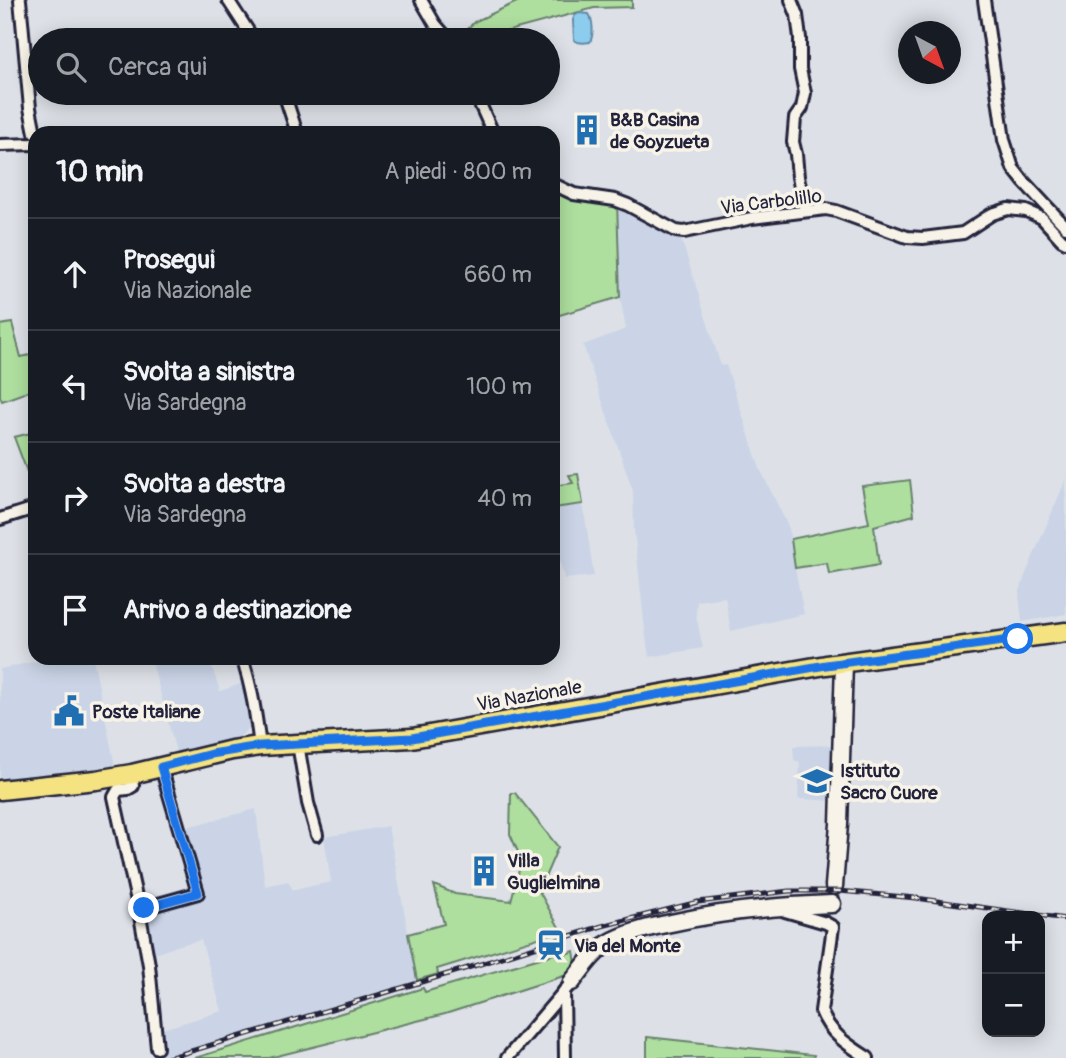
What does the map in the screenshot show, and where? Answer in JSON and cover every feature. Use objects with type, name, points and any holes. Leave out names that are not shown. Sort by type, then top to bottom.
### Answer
[{"type":"main road","name":"Via Nazionale","points":[[0,790],[132,774],[211,754],[260,746],[412,738],[844,663],[1066,632]]},
{"type":"street","points":[[20,0],[28,86]]},
{"type":"street","points":[[228,0],[246,28]]},
{"type":"street","points":[[421,0],[439,28]]},
{"type":"street","points":[[791,0],[797,15],[800,69],[805,93],[802,108],[795,118],[793,142],[805,211]]},
{"type":"street","points":[[984,0],[1004,140],[1013,168],[1066,227]]},
{"type":"street","points":[[30,105],[34,126]]},
{"type":"street","points":[[288,105],[295,126]]},
{"type":"street","points":[[480,105],[490,126]]},
{"type":"street","points":[[0,145],[28,144]]},
{"type":"street","name":"Via Carbolillo","points":[[560,187],[574,194],[615,200],[676,231],[684,232],[752,218],[826,209],[907,237],[922,238],[962,233],[992,214],[1008,209],[1026,211],[1042,218],[1066,242]]},
{"type":"street","points":[[0,519],[28,510]]},
{"type":"street","points":[[834,886],[839,824],[844,663]]},
{"type":"street","points":[[244,665],[257,719],[260,746]]},
{"type":"street","points":[[298,744],[308,803],[317,835]]},
{"type":"street","points":[[144,908],[198,893],[161,767]]},
{"type":"street","points":[[132,774],[133,786],[118,790],[114,797],[149,965],[157,1048]]},
{"type":"street","points":[[507,1058],[598,950],[608,943],[648,928],[708,915],[783,906],[832,904]]},
{"type":"street","points":[[783,906],[785,911],[833,927],[821,1011],[831,1030],[842,1041],[868,1058]]},
{"type":"street","points":[[565,1058],[568,986]]},
{"type":"shaded area","points":[[617,201],[680,235],[721,366],[726,365],[760,469],[789,528],[804,614],[731,631],[725,597],[697,601],[696,615],[703,648],[649,657],[634,530],[633,491],[583,345],[626,329],[620,297]]},
{"type":"shaded area","points":[[1066,479],[1066,614],[1022,622],[1019,595],[1024,578]]},
{"type":"shaded area","points":[[583,504],[594,576],[564,579],[560,561],[560,507]]},
{"type":"shaded area","points":[[28,663],[94,665],[115,766],[0,779],[0,669]]},
{"type":"shaded area","points":[[153,665],[211,665],[220,691],[246,682],[252,715],[248,728],[240,737],[176,752]]},
{"type":"shaded area","name":"Istituto Sacro Cuore","points":[[837,745],[834,801],[798,799],[800,762],[794,760],[793,746]]},
{"type":"shaded area","points":[[256,809],[265,886],[288,881],[293,890],[331,882],[324,837],[388,826],[417,980],[161,1058],[156,1031],[222,1011],[201,940],[146,957],[135,901],[192,886],[179,829]]},
{"type":"green space","points":[[521,0],[632,0],[632,7],[594,8],[520,28],[469,28],[474,22]]},
{"type":"green space","points":[[560,189],[617,201],[620,297],[560,315]]},
{"type":"green space","points":[[12,323],[21,357],[28,356],[28,392],[2,401],[0,396],[0,325]]},
{"type":"green space","points":[[28,434],[28,474],[14,437]]},
{"type":"green space","points":[[578,474],[583,504],[560,507],[560,485],[573,483],[569,475]]},
{"type":"green space","points":[[910,480],[914,515],[874,526],[879,565],[829,574],[827,563],[795,568],[791,539],[869,523],[862,486]]},
{"type":"green space","points":[[511,793],[515,793],[558,847],[539,891],[561,931],[437,969],[438,974],[417,980],[408,934],[444,924],[434,885],[455,894],[511,901],[519,870],[518,852],[510,834]]},
{"type":"green space","points":[[574,951],[577,970],[573,973],[445,1014],[269,1058],[195,1058],[423,988],[425,992],[557,953],[560,956]]},
{"type":"green space","points":[[647,1037],[814,1055],[813,1058],[647,1058]]},
{"type":"water","points":[[579,13],[589,14],[592,24],[590,42],[580,43],[574,40],[573,20]]},
{"type":"railway","points":[[168,1058],[602,926],[698,902],[789,891],[839,891],[916,898],[1066,919]]},
{"type":"place","name":"B&B Casina de Goyzueta","points":[[587,130]]},
{"type":"place","name":"Poste Italiane","points":[[69,711]]},
{"type":"place","name":"Istituto Sacro Cuore","points":[[817,781]]},
{"type":"place","name":"Villa Guglielmina","points":[[484,871]]},
{"type":"place","name":"Via del Monte","points":[[551,945]]},
{"type":"route","points":[[144,908],[198,893],[161,767],[211,754],[260,746],[412,738],[826,665],[1018,639]]}]
